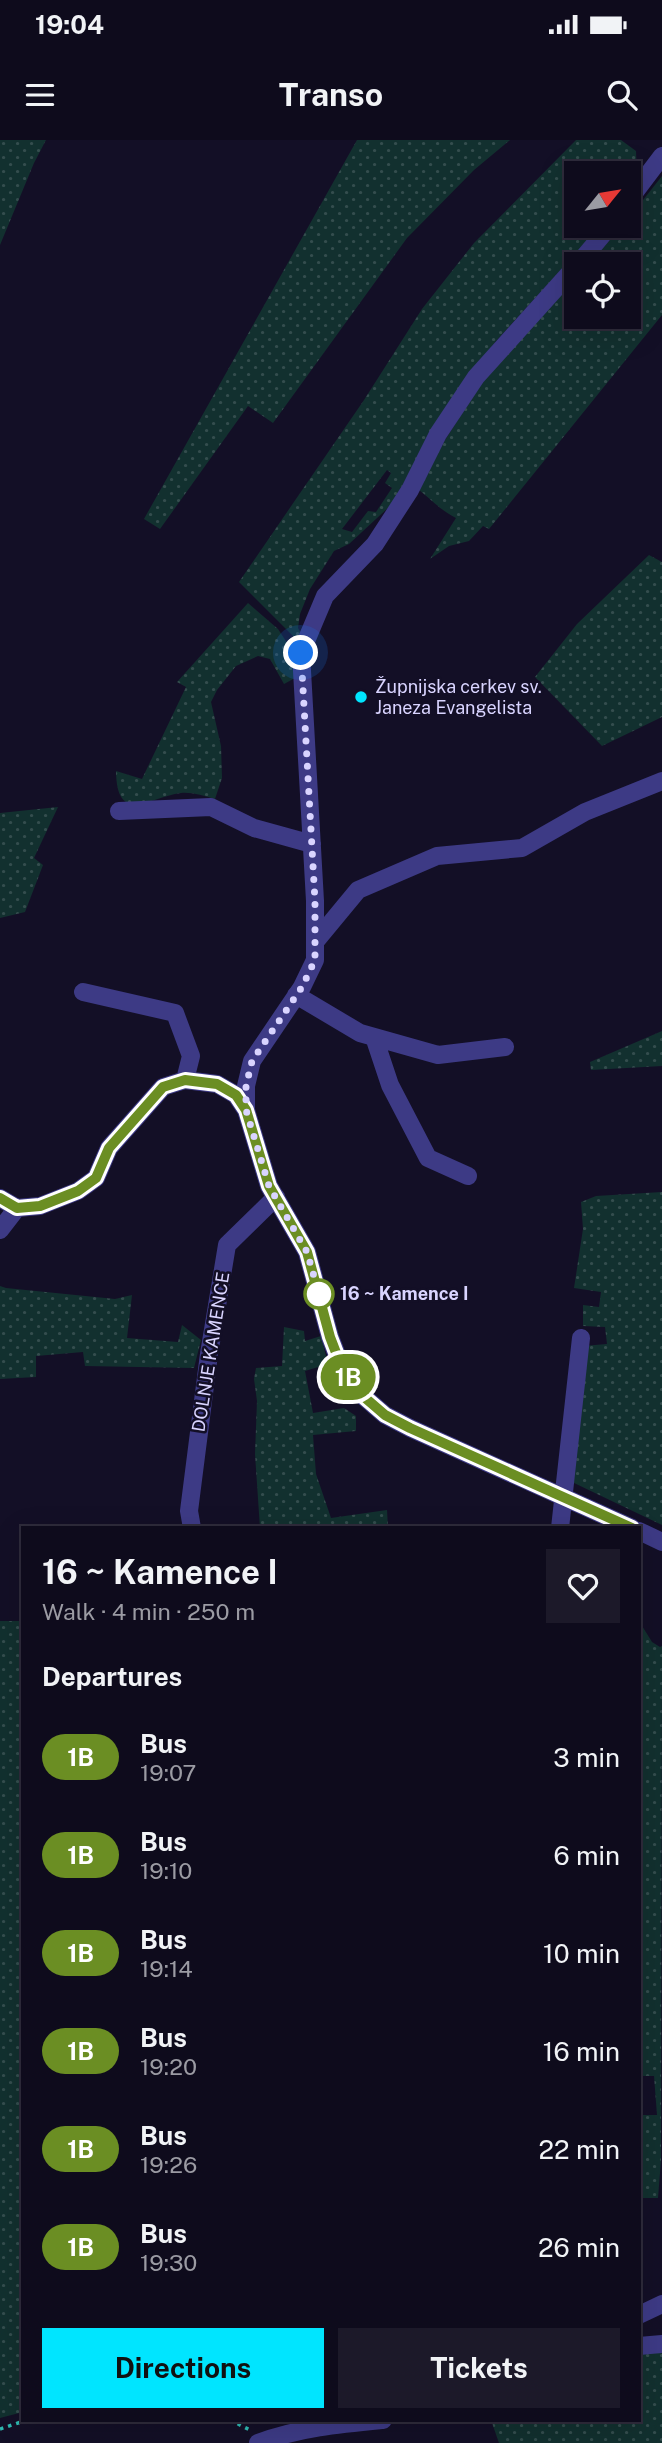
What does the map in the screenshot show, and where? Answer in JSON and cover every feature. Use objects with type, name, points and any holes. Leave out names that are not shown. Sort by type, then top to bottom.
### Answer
[{"type":"street","points":[[641,184],[662,156]]},
{"type":"street","points":[[588,252],[600,238]]},
{"type":"street","points":[[564,279],[476,377],[438,434],[410,489],[375,544],[325,596],[301,653],[312,844],[315,960],[296,995],[252,1061],[246,1086],[246,1110],[269,1186],[307,1252],[330,1337],[343,1371],[363,1396],[385,1415],[410,1428],[628,1526]]},
{"type":"street","points":[[315,942],[358,890],[437,856],[522,848],[585,813],[662,780]]},
{"type":"street","points":[[119,811],[211,807],[254,828],[312,844]]},
{"type":"street","points":[[83,992],[175,1013],[191,1056],[185,1080]]},
{"type":"street","points":[[296,995],[359,1033],[438,1055],[505,1047]]},
{"type":"street","points":[[374,1037],[390,1085],[428,1158],[468,1177]]},
{"type":"street","points":[[217,1084],[252,1061]]},
{"type":"street","points":[[0,1198],[17,1208],[40,1206],[78,1191],[96,1178],[109,1148],[163,1087],[185,1080],[217,1084],[236,1095],[246,1110]]},
{"type":"street","name":"DOLNJE KAMENCE","points":[[192,1526],[189,1510],[209,1354],[227,1245],[276,1197]]},
{"type":"street","points":[[0,1230],[17,1208]]},
{"type":"street","points":[[560,1526],[581,1338]]},
{"type":"street","points":[[641,1532],[662,1542]]},
{"type":"street","points":[[641,2314],[662,2304]]},
{"type":"street","points":[[641,2346],[662,2344]]},
{"type":"street","points":[[258,2443],[302,2431],[368,2422]]},
{"type":"path","points":[[0,2429],[21,2422]]},
{"type":"green space","points":[[0,140],[46,140],[0,245]]},
{"type":"green space","points":[[357,140],[510,140],[474,170],[407,238],[273,423],[248,406],[160,529],[144,519]]},
{"type":"green space","points":[[576,140],[621,140],[636,151],[636,161],[564,161],[564,238],[590,238],[577,252],[564,252],[564,266],[496,341],[466,379],[390,506],[349,544],[334,551],[310,589],[300,614],[298,628],[303,637],[296,639],[239,582],[364,400],[422,309],[474,243]],"holes":[[[387,470],[391,473],[385,483],[392,488],[376,512],[368,511],[352,532],[342,529]]]},
{"type":"green space","points":[[662,176],[662,315],[489,529],[483,526],[469,541],[449,546],[430,559],[456,518],[419,490],[427,468],[481,384],[564,291],[564,329],[641,329],[641,252],[599,252],[612,238],[641,238],[641,203]]},
{"type":"green space","points":[[649,555],[662,562],[662,717],[602,746],[535,677],[577,624]]},
{"type":"green space","points":[[248,603],[278,629],[299,661],[295,678],[284,684],[270,659],[258,656],[236,666],[217,690],[211,702],[221,746],[222,778],[215,799],[181,793],[137,804],[129,803],[122,798],[116,771],[142,779],[186,687],[177,682]]},
{"type":"green space","points":[[58,807],[34,858],[43,865],[25,912],[0,918],[0,813]]},
{"type":"green space","points":[[662,1031],[662,1066],[591,1070],[590,1062]]},
{"type":"green space","points":[[662,1192],[662,1525],[572,1482],[583,1346],[607,1344],[605,1327],[583,1326],[583,1305],[599,1307],[601,1292],[574,1288],[583,1229],[581,1202],[596,1196]]},
{"type":"green space","points":[[0,1286],[115,1299],[132,1295],[127,1338],[178,1342],[182,1325],[201,1340],[194,1368],[85,1366],[83,1352],[36,1356],[36,1377],[0,1379]]},
{"type":"green space","points":[[284,1327],[304,1331],[305,1341],[321,1336],[328,1364],[305,1371],[313,1413],[344,1408],[356,1416],[356,1431],[313,1435],[316,1474],[331,1518],[387,1510],[388,1526],[260,1526],[255,1454],[257,1401],[254,1379],[256,1368],[282,1366]]},
{"type":"green space","points":[[0,1621],[21,1621],[21,2413],[0,2418]]},
{"type":"green space","points":[[641,1624],[652,1642],[662,1646],[661,2160],[658,2198],[641,2198],[641,2115],[657,2115],[654,2076],[641,2076]]},
{"type":"green space","points":[[662,2352],[662,2443],[499,2443],[492,2422],[641,2422],[641,2354]]},
{"type":"bus line","name":"1B","points":[[0,1198],[17,1208],[40,1206],[78,1191],[96,1178],[109,1148],[163,1087],[185,1080],[217,1084],[236,1095],[246,1110],[269,1186],[307,1252],[330,1337],[343,1371],[363,1396],[385,1415],[410,1428],[628,1526]]},
{"type":"place","name":"Župnijska cerkev sv. Janeza Evangelista","points":[[361,697]]},
{"type":"place","name":"16 ~ Kamence I","points":[[319,1294]]},
{"type":"route","points":[[301,653],[315,901],[315,960],[302,987],[252,1061],[246,1086],[246,1110],[269,1186],[307,1252],[319,1294]]}]
